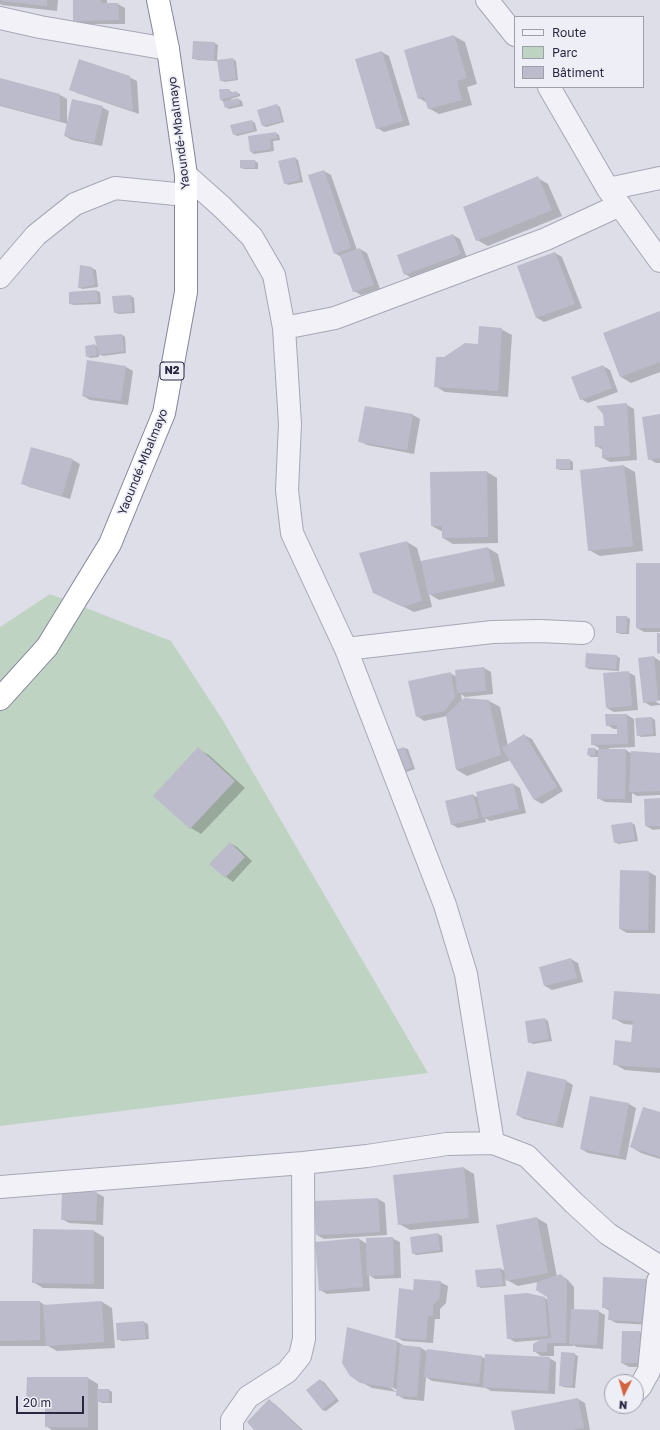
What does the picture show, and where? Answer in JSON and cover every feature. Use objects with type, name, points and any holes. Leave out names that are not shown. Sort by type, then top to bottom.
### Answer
[{"type":"highway","name":"Yaoundé-Mbalmayo","points":[[0,699],[47,647],[110,544],[164,413],[186,292],[186,185],[168,49],[158,0]]},
{"type":"street","points":[[487,0],[514,34]]},
{"type":"street","points":[[0,18],[40,27],[168,49]]},
{"type":"street","points":[[551,88],[614,197],[660,261]]},
{"type":"street","points":[[284,328],[334,318],[546,239],[614,197],[660,178]]},
{"type":"street","points":[[0,277],[36,235],[75,204],[115,188],[186,185],[222,207],[252,236],[274,275],[284,328],[290,424],[287,490],[292,533],[346,649],[445,905],[466,974],[493,1143]]},
{"type":"street","points":[[346,649],[492,632],[583,632]]},
{"type":"street","points":[[0,1186],[303,1163],[367,1156],[447,1144],[493,1143],[527,1156],[574,1203],[608,1234],[660,1267]]},
{"type":"street","points":[[232,1430],[232,1420],[248,1397],[287,1372],[300,1356],[304,1339],[303,1163]]},
{"type":"street","points":[[644,1380],[649,1371],[653,1341],[654,1309],[658,1280],[660,1278]]},
{"type":"green space","points":[[50,594],[171,641],[222,719],[428,1073],[0,1126],[0,627]]},
{"type":"building","points":[[47,0],[47,6],[2,1]]},
{"type":"building","points":[[73,0],[101,0],[101,3],[118,3],[119,20],[73,21]]},
{"type":"building","points":[[454,35],[467,78],[457,81],[462,100],[428,109],[424,97],[418,99],[404,50]]},
{"type":"building","points":[[193,41],[215,42],[214,60],[192,59]]},
{"type":"building","points":[[382,51],[403,121],[376,129],[355,59]]},
{"type":"building","points":[[233,58],[236,79],[220,81],[217,60]]},
{"type":"building","points":[[79,59],[130,76],[133,111],[69,90]]},
{"type":"building","points":[[0,78],[60,94],[60,121],[0,105]]},
{"type":"building","points":[[219,89],[229,89],[231,93],[236,91],[238,95],[220,100]]},
{"type":"building","points":[[238,98],[240,104],[225,108],[223,102]]},
{"type":"building","points":[[72,99],[103,106],[94,143],[64,136]]},
{"type":"building","points":[[277,104],[282,121],[262,126],[257,110]]},
{"type":"building","points":[[252,120],[254,130],[233,135],[230,125]]},
{"type":"building","points":[[276,132],[277,138],[270,139],[271,149],[250,152],[248,136]]},
{"type":"building","points":[[295,157],[300,180],[284,184],[278,161]]},
{"type":"building","points":[[240,160],[255,160],[255,168],[240,168]]},
{"type":"building","points":[[324,170],[351,248],[334,254],[308,175]]},
{"type":"building","points":[[538,176],[552,210],[476,241],[463,207]]},
{"type":"building","points":[[453,234],[461,254],[404,275],[397,255]]},
{"type":"building","points":[[360,248],[374,285],[353,292],[340,255]]},
{"type":"building","points":[[555,252],[575,304],[536,318],[517,266]]},
{"type":"building","points":[[80,265],[92,267],[95,285],[78,288]]},
{"type":"building","points":[[97,290],[98,302],[69,304],[69,292]]},
{"type":"building","points":[[131,295],[132,312],[114,313],[112,296]]},
{"type":"building","points":[[660,311],[660,362],[620,377],[603,333]]},
{"type":"building","points":[[479,326],[502,328],[498,391],[434,387],[436,357],[444,357],[465,343],[478,344]]},
{"type":"building","points":[[122,334],[124,351],[99,355],[94,336]]},
{"type":"building","points":[[95,344],[97,355],[86,357],[85,346]]},
{"type":"building","points":[[87,360],[126,366],[121,401],[82,396]]},
{"type":"building","points":[[603,365],[612,388],[580,400],[571,377]]},
{"type":"building","points":[[627,403],[630,456],[602,458],[602,446],[595,447],[594,426],[604,426],[603,414],[596,406]]},
{"type":"building","points":[[365,406],[413,414],[407,450],[358,442]]},
{"type":"building","points":[[660,414],[660,458],[648,460],[642,417]]},
{"type":"building","points":[[31,447],[73,459],[62,496],[21,484]]},
{"type":"building","points":[[556,459],[570,459],[570,469],[556,469]]},
{"type":"building","points":[[624,465],[633,546],[588,551],[580,470]]},
{"type":"building","points":[[487,471],[488,537],[442,538],[442,526],[431,526],[430,472]]},
{"type":"building","points":[[407,541],[422,601],[403,607],[373,593],[359,553]]},
{"type":"building","points":[[488,547],[495,581],[428,595],[421,561]]},
{"type":"building","points":[[636,563],[660,563],[660,628],[636,628]]},
{"type":"building","points":[[616,616],[627,616],[626,633],[616,633]]},
{"type":"building","points":[[657,633],[660,633],[660,654],[657,653]]},
{"type":"building","points":[[586,653],[617,655],[616,669],[585,667]]},
{"type":"building","points":[[654,656],[658,701],[643,703],[638,658]]},
{"type":"building","points":[[484,667],[486,691],[457,693],[455,670]]},
{"type":"building","points":[[629,671],[632,706],[606,708],[603,673]]},
{"type":"building","points":[[451,672],[455,697],[445,711],[416,717],[408,681]]},
{"type":"building","points":[[464,698],[489,700],[501,755],[456,770],[446,715]]},
{"type":"building","points":[[605,714],[627,714],[628,744],[591,745],[591,734],[617,734],[617,725],[606,726]]},
{"type":"building","points":[[652,717],[653,734],[637,736],[635,718]]},
{"type":"building","points":[[524,734],[557,787],[534,800],[502,748]]},
{"type":"building","points":[[198,747],[235,781],[190,829],[153,796]]},
{"type":"building","points":[[404,747],[412,767],[400,772],[392,751]]},
{"type":"building","points":[[588,748],[595,748],[595,756],[587,755]]},
{"type":"building","points":[[598,749],[626,749],[625,799],[597,799]]},
{"type":"building","points":[[631,751],[660,753],[660,791],[629,792]]},
{"type":"building","points":[[513,783],[519,809],[482,818],[476,792]]},
{"type":"building","points":[[473,794],[479,818],[451,825],[445,801]]},
{"type":"building","points":[[660,798],[660,826],[645,826],[644,799]]},
{"type":"building","points":[[632,822],[635,840],[614,843],[611,825]]},
{"type":"building","points":[[230,842],[245,857],[225,878],[209,864]]},
{"type":"building","points":[[620,870],[649,871],[648,930],[619,929]]},
{"type":"building","points":[[571,958],[577,978],[544,986],[539,967]]},
{"type":"building","points":[[614,991],[660,994],[660,1068],[613,1065],[615,1040],[631,1042],[633,1021],[612,1019]]},
{"type":"building","points":[[545,1018],[549,1039],[528,1043],[525,1021]]},
{"type":"building","points":[[527,1071],[567,1080],[556,1125],[516,1115]]},
{"type":"building","points":[[590,1096],[629,1103],[619,1156],[580,1149]]},
{"type":"building","points":[[643,1107],[660,1112],[660,1157],[630,1147]]},
{"type":"building","points":[[464,1167],[469,1218],[398,1225],[393,1175]]},
{"type":"building","points":[[62,1190],[97,1192],[96,1221],[61,1220]]},
{"type":"building","points":[[378,1198],[380,1232],[316,1235],[314,1201]]},
{"type":"building","points":[[537,1217],[548,1273],[506,1281],[496,1225]]},
{"type":"building","points":[[33,1229],[94,1230],[94,1284],[32,1283]]},
{"type":"building","points":[[438,1233],[440,1250],[412,1254],[410,1237]]},
{"type":"building","points":[[393,1237],[394,1275],[367,1276],[366,1238]]},
{"type":"building","points":[[359,1238],[363,1287],[319,1291],[315,1242]]},
{"type":"building","points":[[501,1268],[503,1285],[477,1287],[475,1270]]},
{"type":"building","points":[[561,1274],[567,1282],[566,1343],[547,1343],[547,1352],[533,1352],[533,1344],[541,1339],[551,1338],[547,1297],[536,1290],[537,1282]]},
{"type":"building","points":[[603,1277],[646,1279],[644,1322],[608,1320],[609,1308],[602,1308]]},
{"type":"building","points":[[414,1279],[441,1281],[439,1299],[433,1305],[433,1316],[428,1316],[426,1340],[395,1338],[399,1288],[413,1290]]},
{"type":"building","points":[[527,1293],[545,1297],[548,1336],[507,1339],[504,1295]]},
{"type":"building","points":[[0,1301],[40,1301],[40,1340],[0,1341]]},
{"type":"building","points":[[102,1301],[104,1342],[46,1346],[43,1305]]},
{"type":"building","points":[[571,1309],[599,1310],[597,1345],[569,1344]]},
{"type":"building","points":[[144,1321],[146,1338],[117,1340],[116,1323]]},
{"type":"building","points":[[347,1327],[397,1341],[393,1388],[360,1383],[350,1376],[342,1363]]},
{"type":"building","points":[[622,1331],[640,1331],[640,1363],[621,1363]]},
{"type":"building","points":[[400,1345],[421,1347],[417,1397],[396,1396]]},
{"type":"building","points":[[427,1349],[482,1356],[479,1384],[424,1377]]},
{"type":"building","points":[[561,1352],[575,1353],[572,1386],[559,1386]]},
{"type":"building","points":[[485,1354],[550,1357],[548,1391],[483,1387]]},
{"type":"building","points":[[27,1377],[88,1377],[88,1427],[45,1427],[45,1402],[26,1402]]},
{"type":"building","points":[[320,1379],[336,1399],[322,1410],[306,1390]]},
{"type":"building","points":[[97,1389],[109,1389],[109,1402],[97,1402]]},
{"type":"building","points":[[578,1398],[584,1428],[572,1430],[515,1430],[511,1411]]},
{"type":"building","points":[[269,1399],[301,1430],[254,1430],[247,1422]]}]
